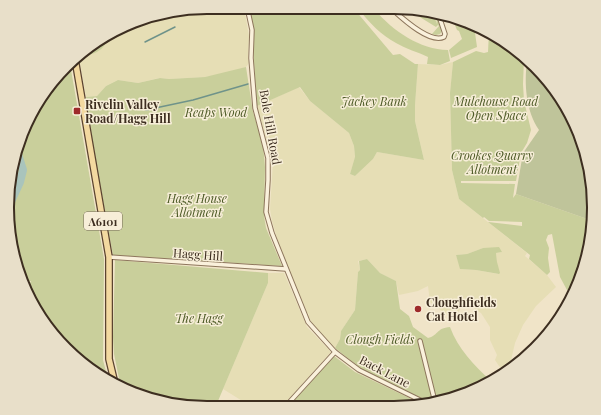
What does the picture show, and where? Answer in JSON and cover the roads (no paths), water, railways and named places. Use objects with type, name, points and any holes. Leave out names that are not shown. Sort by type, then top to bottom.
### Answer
[{"type":"main road","name":"A6101","points":[[76,66],[109,258],[109,358],[113,376]]},
{"type":"street","name":"Bole Hill Road","points":[[249,14],[252,30],[251,62],[255,108],[268,158],[266,212],[272,233],[308,322],[335,352]]},
{"type":"street","points":[[398,14],[415,28],[426,34],[441,38],[444,37],[445,34],[440,20]]},
{"type":"street","name":"Hagg Hill","points":[[109,258],[286,269]]},
{"type":"street","points":[[420,341],[434,396]]},
{"type":"street","points":[[290,401],[335,352]]},
{"type":"street","name":"Back Lane","points":[[335,352],[359,370],[418,399]]},
{"type":"waterway","points":[[145,42],[175,27]]},
{"type":"waterway","points":[[146,110],[193,100],[248,84]]},
{"type":"waterway","points":[[14,195],[20,182],[23,170],[20,161]]},
{"type":"place","name":"Rivelin Valley Road/Hagg Hill","points":[[77,111]]},
{"type":"place","name":"Cloughfields Cat Hotel","points":[[418,309]]},
{"type":"park label","name":"Jackey Bank","points":[[374,101]]},
{"type":"park label","name":"Mulehouse Road Open Space","points":[[496,108]]},
{"type":"park label","name":"Reaps Wood","points":[[216,112]]},
{"type":"park label","name":"Crookes Quarry Allotment","points":[[492,162]]},
{"type":"park label","name":"Hagg House Allotment","points":[[197,205]]},
{"type":"park label","name":"The Hagg","points":[[199,318]]},
{"type":"park label","name":"Clough Fields","points":[[380,339]]}]
